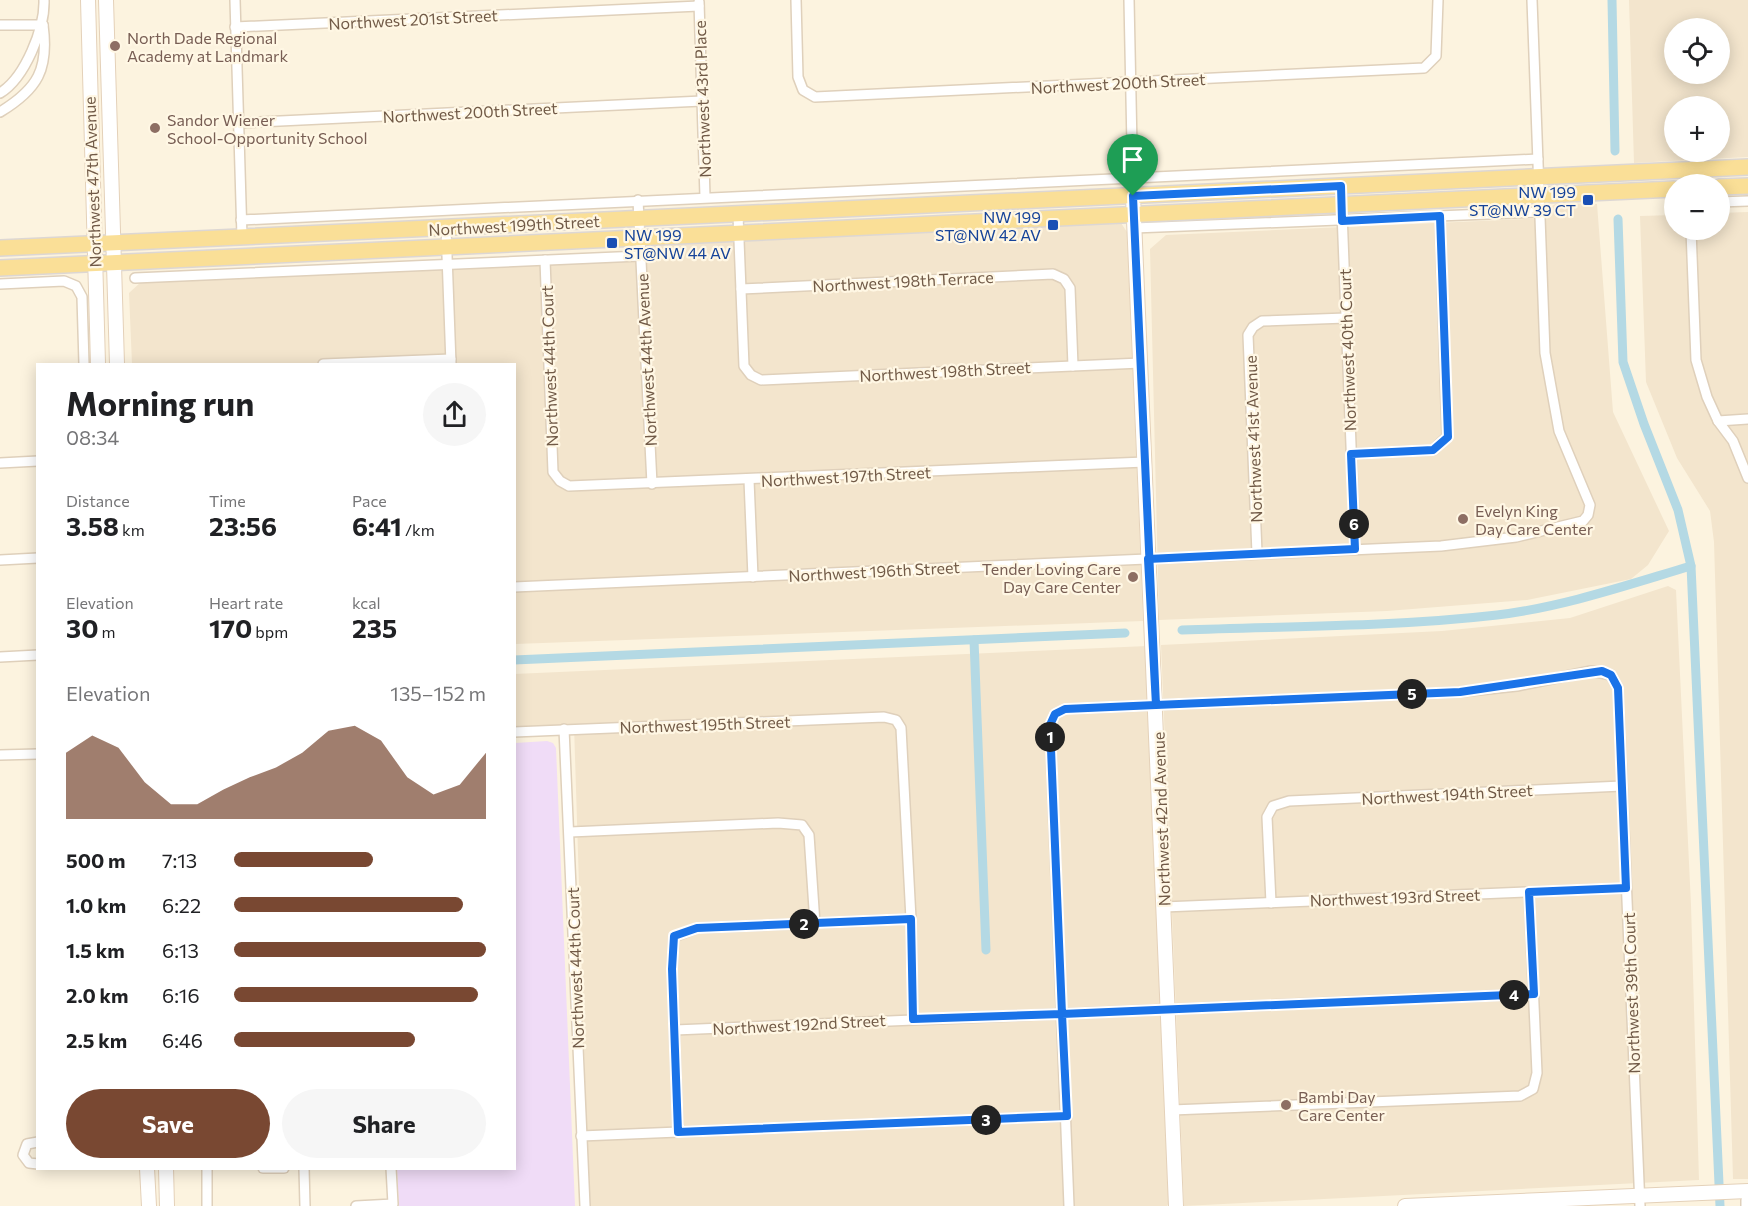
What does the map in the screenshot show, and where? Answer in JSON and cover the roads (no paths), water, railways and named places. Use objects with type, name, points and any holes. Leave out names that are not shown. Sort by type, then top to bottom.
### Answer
[{"type":"main road","name":"Northwest 199th Street","points":[[1706,174],[1748,167]]},
{"type":"main road","name":"Northwest 199th Street","points":[[0,248],[1538,177],[1664,177]]},
{"type":"main road","points":[[1730,187],[1748,186]]},
{"type":"main road","name":"Northwest 199th Street","points":[[0,267],[738,232],[1134,221],[1341,204],[1664,189]]},
{"type":"street","points":[[0,112],[18,101],[38,76],[46,50],[43,25],[44,0]]},
{"type":"street","name":"Northwest 47th Avenue","points":[[88,0],[98,363]]},
{"type":"street","name":"Northwest 47th Avenue","points":[[106,0],[117,363]]},
{"type":"street","points":[[235,0],[242,237]]},
{"type":"street","name":"Northwest 200th Street","points":[[796,0],[798,76],[803,90],[815,97],[1424,68],[1432,63],[1436,56],[1438,0]]},
{"type":"street","name":"Northwest 42nd Avenue","points":[[1129,0],[1133,196],[1176,1206]]},
{"type":"street","points":[[1134,221],[1342,221],[1539,212],[1532,0]]},
{"type":"street","name":"Northwest 201st Street","points":[[235,27],[699,3]]},
{"type":"street","name":"Northwest 43rd Place","points":[[699,3],[705,197]]},
{"type":"street","points":[[0,25],[43,25]]},
{"type":"street","points":[[0,93],[20,74],[43,25]]},
{"type":"street","name":"Northwest 200th Street","points":[[238,123],[702,101]]},
{"type":"street","points":[[241,220],[1538,159]]},
{"type":"street","name":"Northwest 40th Court","points":[[1341,186],[1355,549]]},
{"type":"street","name":"Northwest 44th Avenue","points":[[638,200],[652,484]]},
{"type":"street","points":[[1730,202],[1748,201]]},
{"type":"street","name":"Northwest 196th Street","points":[[516,587],[1441,546],[1516,537],[1583,521],[1588,515],[1588,496],[1559,431],[1550,389],[1545,353],[1539,212]]},
{"type":"street","points":[[738,215],[741,289]]},
{"type":"street","points":[[1351,454],[1433,450],[1448,437],[1440,216]]},
{"type":"street","points":[[387,363],[451,362],[446,228]]},
{"type":"street","points":[[1690,240],[1696,360],[1707,397],[1718,422],[1733,441],[1748,478]]},
{"type":"street","points":[[135,278],[640,256]]},
{"type":"street","name":"Northwest 44th Court","points":[[544,260],[553,472]]},
{"type":"street","name":"Northwest 198th Terrace","points":[[741,289],[1053,274],[1064,279],[1070,288],[1073,366]]},
{"type":"street","name":"Northwest 47th Avenue","points":[[0,284],[64,281],[76,286],[82,297],[84,363]]},
{"type":"street","name":"Northwest 198th Street","points":[[741,289],[744,366],[751,375],[761,380],[1141,363]]},
{"type":"street","name":"Northwest 41st Avenue","points":[[1257,553],[1248,335],[1253,327],[1262,321],[1346,318]]},
{"type":"street","points":[[1718,422],[1748,420]]},
{"type":"street","points":[[0,463],[36,461]]},
{"type":"street","name":"Northwest 197th Street","points":[[553,472],[560,481],[569,486],[1145,462]]},
{"type":"street","points":[[749,480],[753,577]]},
{"type":"street","points":[[0,560],[36,558]]},
{"type":"street","points":[[0,657],[36,655]]},
{"type":"street","name":"Northwest 39th Court","points":[[1156,705],[1460,692],[1517,686],[1591,671],[1602,671],[1611,675],[1618,688],[1639,1201]]},
{"type":"street","points":[[1069,1206],[1050,725],[1055,714],[1065,709],[1156,705]]},
{"type":"street","name":"Northwest 195th Street","points":[[516,732],[884,717],[896,720],[901,728],[911,919]]},
{"type":"street","name":"Northwest 44th Court","points":[[564,729],[585,1206]]},
{"type":"street","points":[[0,755],[36,754]]},
{"type":"street","name":"Northwest 194th Street","points":[[1271,903],[1267,817],[1273,806],[1289,801],[1622,786]]},
{"type":"street","points":[[570,832],[778,823],[802,825],[809,835],[815,924]]},
{"type":"street","name":"Northwest 193rd Street","points":[[1164,907],[1626,888]]},
{"type":"street","points":[[1172,1110],[1520,1096],[1533,1089],[1537,1073],[1529,892]]},
{"type":"street","points":[[678,1132],[672,969],[674,936],[697,928],[911,919],[913,1019]]},
{"type":"street","name":"Northwest 192nd Street","points":[[675,1030],[1534,994]]},
{"type":"street","points":[[581,1136],[1067,1116]]},
{"type":"street","points":[[36,1142],[27,1144],[23,1155],[30,1163],[36,1164]]},
{"type":"street","points":[[147,1170],[149,1206]]},
{"type":"street","points":[[166,1170],[167,1206]]},
{"type":"street","points":[[207,1170],[207,1206]]},
{"type":"street","points":[[304,1170],[305,1206]]},
{"type":"street","points":[[356,1206],[393,1204],[392,1170]]},
{"type":"street","points":[[1405,1206],[1639,1201],[1701,1193],[1732,1192],[1747,1199]]},
{"type":"waterway","points":[[1612,0],[1615,151]]},
{"type":"waterway","points":[[1618,219],[1623,362],[1644,424],[1678,510],[1691,566],[1720,1206]]},
{"type":"waterway","points":[[1182,630],[1379,624],[1497,615],[1571,601],[1691,566]]},
{"type":"waterway","points":[[516,660],[1125,633]]},
{"type":"waterway","points":[[974,640],[986,950]]},
{"type":"place","name":"North Dade Regional Academy at Landmark","points":[[115,46]]},
{"type":"place","name":"Sandor Wiener School-Opportunity School","points":[[155,128]]},
{"type":"place","name":"NW 199 ST@NW 39 CT","points":[[1588,200]]},
{"type":"place","name":"NW 199 ST@NW 42 AV","points":[[1053,225]]},
{"type":"place","name":"NW 199 ST@NW 44 AV","points":[[612,243]]},
{"type":"place","name":"Evelyn King Day Care Center","points":[[1463,519]]},
{"type":"place","name":"Tender Loving Care Day Care Center","points":[[1133,577]]},
{"type":"place","name":"Bambi Day Care Center","points":[[1286,1105]]}]
